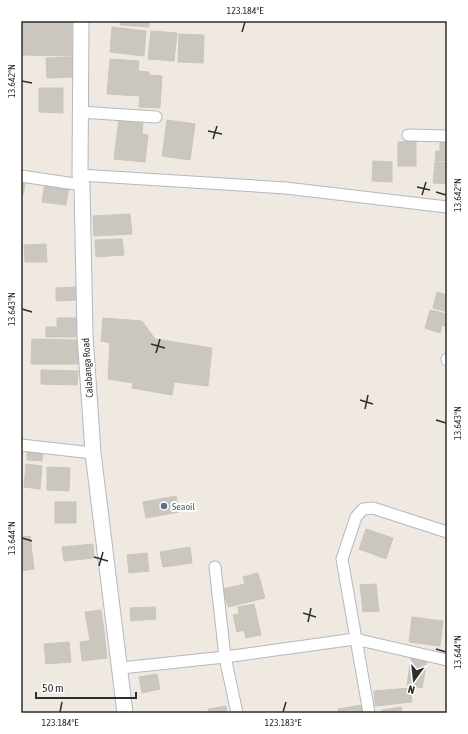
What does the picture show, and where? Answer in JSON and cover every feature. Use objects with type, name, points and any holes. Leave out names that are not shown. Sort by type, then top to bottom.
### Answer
[{"type":"main road","name":"Calabanga Road","points":[[81,21],[80,112],[85,335],[93,453],[125,713]]},
{"type":"street","points":[[80,112],[156,116]]},
{"type":"street","points":[[408,135],[447,136]]},
{"type":"street","points":[[21,176],[81,180],[286,188],[447,207]]},
{"type":"street","points":[[21,445],[93,453]]},
{"type":"street","points":[[368,713],[342,559],[356,517],[363,509],[373,508],[447,532]]},
{"type":"street","points":[[215,568],[225,657],[237,713]]},
{"type":"street","points":[[120,668],[225,657],[355,639],[447,660]]},
{"type":"building","points":[[21,21],[72,21],[72,56],[21,55]]},
{"type":"building","points":[[121,21],[149,21],[149,27],[120,25]]},
{"type":"building","points":[[112,27],[146,31],[144,56],[110,52]]},
{"type":"building","points":[[151,31],[177,33],[174,61],[148,59]]},
{"type":"building","points":[[179,34],[204,35],[203,63],[178,62]]},
{"type":"building","points":[[74,57],[74,77],[47,78],[46,58]]},
{"type":"building","points":[[110,59],[139,61],[138,71],[149,72],[149,75],[162,76],[160,108],[139,107],[140,96],[107,94]]},
{"type":"building","points":[[39,88],[63,88],[63,113],[39,112]]},
{"type":"building","points":[[119,118],[143,120],[142,134],[148,135],[145,162],[114,159]]},
{"type":"building","points":[[167,120],[195,124],[190,160],[162,156]]},
{"type":"building","points":[[440,140],[447,140],[447,161],[435,161],[436,151],[440,151]]},
{"type":"building","points":[[416,141],[416,166],[398,166],[398,142]]},
{"type":"building","points":[[373,161],[392,162],[392,182],[372,181]]},
{"type":"building","points":[[435,162],[447,163],[447,184],[433,183]]},
{"type":"building","points":[[21,178],[26,179],[23,195],[21,195]]},
{"type":"building","points":[[45,183],[69,186],[66,205],[42,202]]},
{"type":"building","points":[[130,214],[132,234],[94,236],[93,216]]},
{"type":"building","points":[[122,239],[124,255],[96,257],[95,240]]},
{"type":"building","points":[[46,244],[47,262],[25,262],[24,245]]},
{"type":"building","points":[[76,287],[77,300],[56,301],[56,288]]},
{"type":"building","points":[[437,292],[447,295],[447,312],[433,308]]},
{"type":"building","points":[[430,310],[447,314],[447,327],[442,325],[440,333],[425,328]]},
{"type":"building","points":[[57,318],[78,318],[78,337],[46,337],[46,327],[57,327]]},
{"type":"building","points":[[103,318],[142,321],[155,339],[212,348],[208,386],[174,382],[172,395],[132,388],[133,383],[108,379],[110,343],[101,341]]},
{"type":"building","points":[[32,339],[78,340],[78,364],[31,364]]},
{"type":"building","points":[[41,370],[78,371],[77,385],[41,384]]},
{"type":"building","points":[[27,451],[43,452],[42,461],[27,460]]},
{"type":"building","points":[[26,464],[42,466],[40,489],[24,487]]},
{"type":"building","points":[[47,467],[70,468],[69,491],[47,490]]},
{"type":"building","points":[[176,496],[179,512],[146,518],[143,502]]},
{"type":"building","points":[[55,502],[76,502],[76,523],[55,523]]},
{"type":"building","points":[[366,529],[393,538],[386,559],[359,549]]},
{"type":"building","points":[[30,536],[34,569],[21,571],[21,537]]},
{"type":"building","points":[[93,544],[94,558],[64,561],[62,547]]},
{"type":"building","points":[[190,547],[192,563],[163,567],[160,552]]},
{"type":"building","points":[[147,553],[149,571],[129,573],[127,555]]},
{"type":"building","points":[[258,573],[265,598],[228,607],[223,589],[245,584],[243,577]]},
{"type":"building","points":[[376,584],[379,611],[363,612],[360,585]]},
{"type":"building","points":[[254,604],[261,635],[246,638],[244,630],[237,632],[233,615],[239,614],[238,607]]},
{"type":"building","points":[[155,607],[156,619],[131,621],[130,608]]},
{"type":"building","points":[[101,610],[105,638],[90,640],[85,612]]},
{"type":"building","points":[[412,617],[443,621],[440,646],[409,642]]},
{"type":"building","points":[[105,639],[107,658],[82,661],[80,642]]},
{"type":"building","points":[[69,642],[71,662],[46,664],[44,644]]},
{"type":"building","points":[[411,658],[427,661],[422,688],[407,685]]},
{"type":"building","points":[[157,674],[160,689],[142,693],[139,677]]},
{"type":"building","points":[[410,688],[412,702],[375,706],[374,691]]},
{"type":"building","points":[[362,705],[364,713],[338,713],[338,709]]},
{"type":"building","points":[[226,706],[227,713],[209,713],[208,709]]},
{"type":"building","points":[[401,707],[402,713],[382,713],[382,710]]},
{"type":"place","name":"Seaoil","points":[[164,506]]}]
